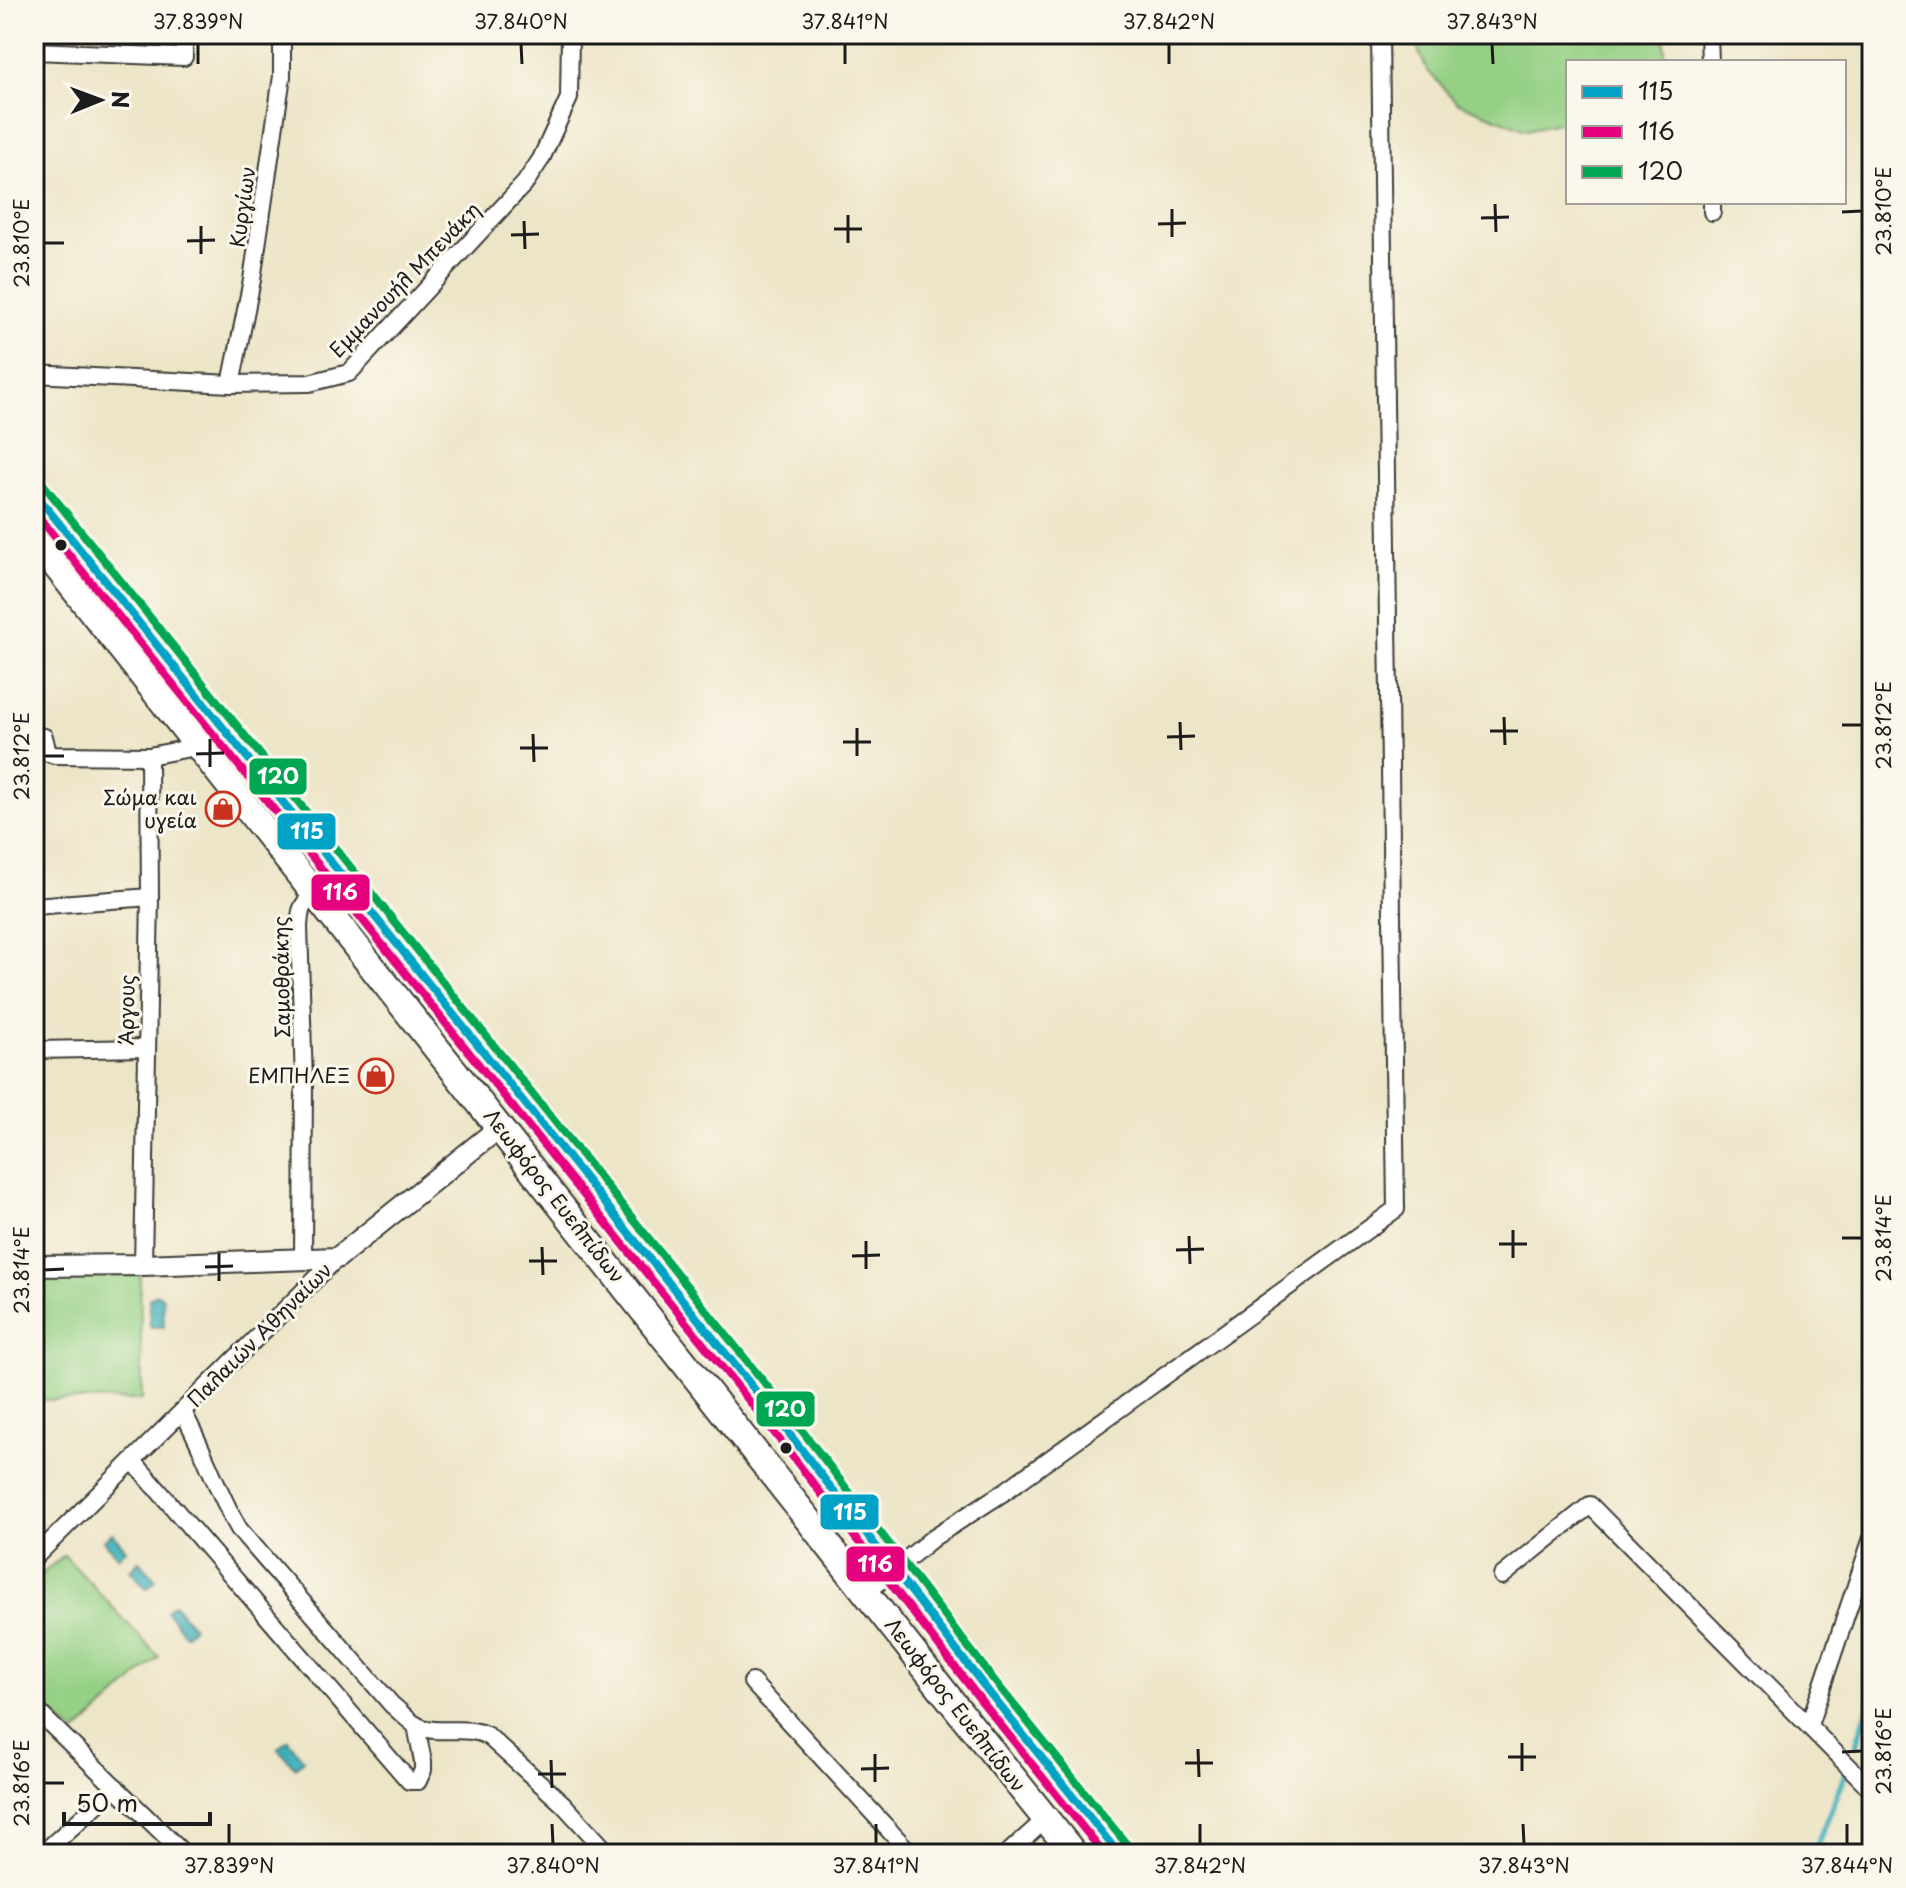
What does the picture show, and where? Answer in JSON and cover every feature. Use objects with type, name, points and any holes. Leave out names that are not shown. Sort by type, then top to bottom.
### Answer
[{"type":"main road","name":"Λεωφόρος Ευελπίδων","points":[[34,492],[771,1410],[893,1570],[1119,1854]]},
{"type":"main road","name":"Λεωφόρος Ευελπίδων","points":[[34,538],[1074,1854]]},
{"type":"street","points":[[34,51],[184,57],[184,34]]},
{"type":"street","name":"Κυργίων","points":[[231,384],[252,280],[280,92],[282,34]]},
{"type":"street","name":"Εμμανουήλ Μπενάκη","points":[[34,374],[231,384],[309,383],[349,373],[525,183],[541,159],[569,98],[570,34]]},
{"type":"street","points":[[867,1592],[934,1537],[1004,1492],[1396,1209],[1380,34]]},
{"type":"street","points":[[1709,34],[1710,60]]},
{"type":"street","points":[[34,736],[44,737],[48,753],[54,755],[149,756],[190,748],[201,749]]},
{"type":"street","name":"Άργους","points":[[143,1265],[150,897],[149,756]]},
{"type":"street","name":"Σαμοθράκης","points":[[303,1259],[304,1082],[299,927],[300,908],[315,894]]},
{"type":"street","points":[[34,906],[150,897]]},
{"type":"street","points":[[34,1050],[146,1048]]},
{"type":"street","name":"Παλαιών Αθηναίων","points":[[35,1558],[337,1258],[500,1127]]},
{"type":"street","points":[[34,1266],[337,1258]]},
{"type":"street","points":[[183,1412],[200,1443],[222,1500],[239,1529],[392,1705],[416,1725],[432,1729],[479,1731],[488,1736],[563,1804],[609,1854]]},
{"type":"street","points":[[34,1454],[35,1558]]},
{"type":"street","points":[[133,1461],[409,1781],[414,1782],[418,1781],[423,1770],[416,1725]]},
{"type":"street","points":[[1502,1576],[1590,1505],[1872,1790]]},
{"type":"street","points":[[1809,1725],[1872,1538]]},
{"type":"street","points":[[752,1682],[911,1854]]},
{"type":"street","points":[[34,1708],[184,1854]]},
{"type":"street","points":[[42,1854],[116,1787]]},
{"type":"street","points":[[1007,1854],[1046,1819]]},
{"type":"green space","points":[[1411,34],[1665,34],[1665,60],[1566,60],[1566,121],[1526,130],[1456,102],[1427,70]]},
{"type":"green space","points":[[140,1274],[142,1400],[34,1400],[34,1276]]},
{"type":"green space","points":[[64,1555],[159,1657],[75,1734],[34,1696],[34,1581]]},
{"type":"water","points":[[157,1294],[163,1297],[164,1327],[150,1327],[149,1298]]},
{"type":"water","points":[[112,1533],[126,1549],[118,1557],[103,1540]]},
{"type":"water","points":[[139,1561],[156,1580],[147,1589],[130,1570]]},
{"type":"water","points":[[174,1604],[193,1627],[185,1635],[166,1611]]},
{"type":"water","points":[[288,1740],[304,1760],[295,1768],[278,1748]]},
{"type":"waterway","points":[[1856,1746],[1872,1696]]},
{"type":"waterway","points":[[1813,1854],[1845,1775]]},
{"type":"transit line","name":"120","points":[[43,484],[780,1402],[993,1679],[1128,1846]]},
{"type":"transit line","name":"115","points":[[34,492],[771,1410],[984,1686],[1119,1854]]},
{"type":"transit line","name":"116","points":[[34,511],[762,1417],[1104,1854]]},
{"type":"place","name":"Σώμα και υγεία","points":[[223,809]]},
{"type":"place","name":"ΕΜΠΗΛΕΞ","points":[[376,1076]]}]
